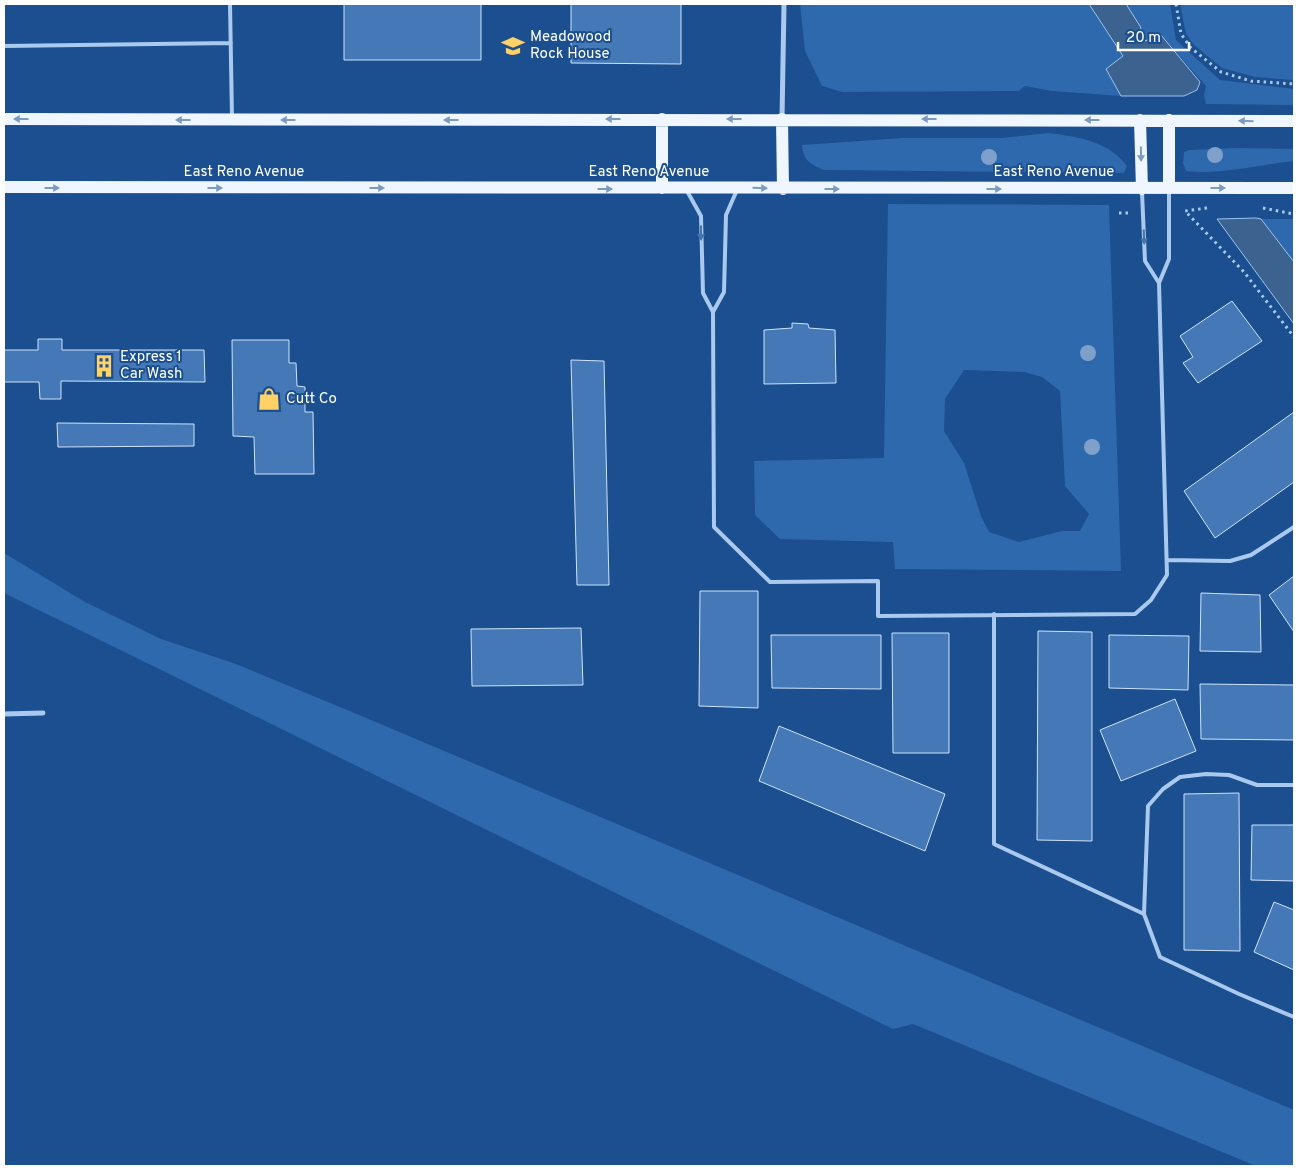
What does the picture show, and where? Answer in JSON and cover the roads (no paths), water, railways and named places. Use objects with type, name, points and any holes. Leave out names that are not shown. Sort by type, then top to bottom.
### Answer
[{"type":"main road","points":[[662,119],[662,188]]},
{"type":"main road","points":[[782,119],[783,189]]},
{"type":"main road","points":[[4,120],[782,119],[1294,121]]},
{"type":"main road","points":[[1140,120],[1142,189]]},
{"type":"main road","points":[[1169,120],[1169,188]]},
{"type":"main road","name":"East Reno Avenue","points":[[4,187],[1294,188]]},
{"type":"street","points":[[782,119],[784,4]]},
{"type":"street","points":[[4,714],[43,713]]},
{"type":"lane","points":[[230,4],[232,120]]},
{"type":"lane","points":[[4,46],[231,44]]},
{"type":"lane","points":[[685,188],[701,216],[702,293],[712,312],[714,527],[770,582],[878,581],[878,616],[1135,614],[1150,600],[1167,575],[1159,283],[1169,259],[1169,188]]},
{"type":"lane","points":[[712,312],[724,292],[726,215],[738,188]]},
{"type":"lane","points":[[1142,189],[1145,262],[1159,283]]},
{"type":"lane","points":[[1167,560],[1230,561],[1251,555],[1294,527]]},
{"type":"lane","points":[[994,614],[994,844],[1144,914]]},
{"type":"lane","points":[[1294,785],[1257,785],[1228,775],[1206,774],[1180,777],[1162,789],[1148,806],[1144,914],[1160,957],[1294,1017]]},
{"type":"place","name":"Meadowood Rock House","points":[[513,46]]},
{"type":"place","name":"Express 1 Car Wash","points":[[104,366]]},
{"type":"place","name":"Cutt Co","points":[[269,399]]}]
